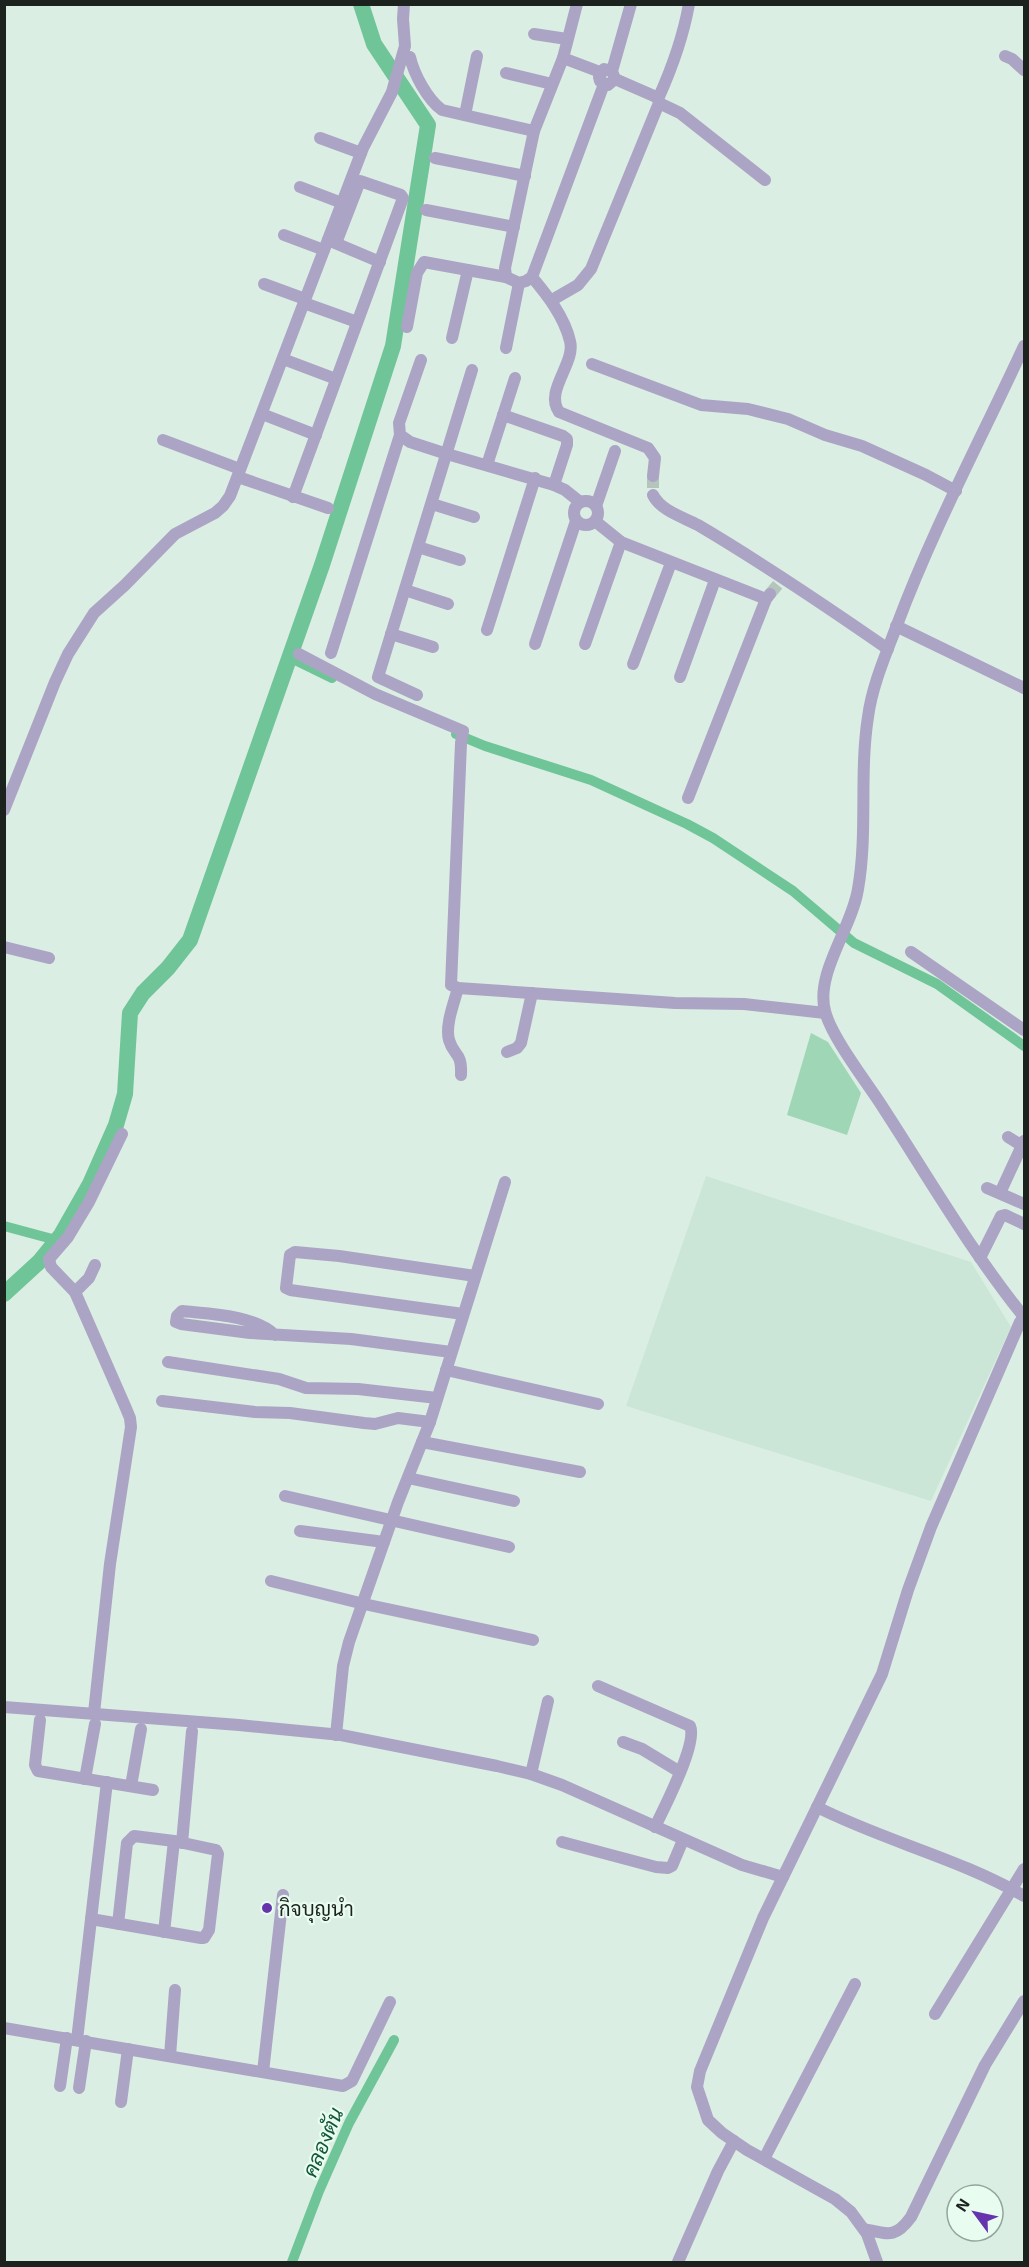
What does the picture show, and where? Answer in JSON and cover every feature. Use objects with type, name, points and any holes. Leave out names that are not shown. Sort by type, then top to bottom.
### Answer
[{"type":"street","points":[[329,244],[361,153],[392,92],[406,57],[404,4]]},
{"type":"street","points":[[506,277],[505,268],[534,131],[563,58],[577,4]]},
{"type":"street","points":[[406,327],[417,273],[423,262],[506,277],[519,283],[532,277],[608,77],[631,4]]},
{"type":"street","points":[[552,300],[578,285],[591,269],[675,60],[684,31],[688,4]]},
{"type":"street","points":[[534,34],[567,39]]},
{"type":"street","points":[[465,116],[477,56]]},
{"type":"street","points":[[1005,56],[1024,70]]},
{"type":"street","points":[[406,57],[436,105],[442,110],[534,131]]},
{"type":"street","points":[[563,58],[608,77],[680,113],[765,180]]},
{"type":"street","points":[[506,73],[552,84]]},
{"type":"street","points":[[320,138],[361,153]]},
{"type":"street","points":[[435,158],[525,176]]},
{"type":"street","points":[[4,810],[59,672],[94,613],[175,534],[224,506],[230,496],[304,301],[360,181],[401,195],[403,198],[293,497]]},
{"type":"street","points":[[300,187],[342,203]]},
{"type":"street","points":[[426,210],[513,227]]},
{"type":"street","points":[[284,234],[329,244],[380,262]]},
{"type":"street","points":[[452,338],[468,270]]},
{"type":"street","points":[[532,277],[552,300],[571,342],[555,402],[558,412],[648,448],[655,458],[653,476]]},
{"type":"street","points":[[506,348],[519,283]]},
{"type":"street","points":[[264,284],[357,322]]},
{"type":"street","points":[[877,2262],[864,2229],[851,2212],[835,2199],[734,2141],[708,2120],[697,2087],[700,2071],[740,1972],[783,1877],[882,1674],[908,1590],[931,1527],[981,1408],[1024,1317],[980,1258],[848,1053],[825,1012],[822,999],[824,987],[858,889],[868,716],[888,649],[902,630],[928,549],[1024,346]]},
{"type":"street","points":[[283,359],[336,379]]},
{"type":"street","points":[[331,653],[400,435],[399,423],[421,360]]},
{"type":"street","points":[[592,364],[701,405],[748,409],[788,419],[825,435],[862,446],[956,491]]},
{"type":"street","points":[[417,695],[378,677],[472,370]]},
{"type":"street","points":[[488,465],[515,378]]},
{"type":"street","points":[[262,414],[316,435]]},
{"type":"street","points":[[503,415],[567,439],[554,485]]},
{"type":"street","points":[[400,435],[410,442],[554,485],[565,490],[580,502]]},
{"type":"street","points":[[163,440],[293,497],[328,508]]},
{"type":"street","points":[[576,521],[582,525],[589,525],[595,521],[598,515],[596,506],[615,451]]},
{"type":"street","points":[[487,630],[535,478]]},
{"type":"street","points":[[653,495],[660,506],[695,524],[888,649]]},
{"type":"street","points":[[535,644],[576,521],[575,507],[580,502],[586,501],[596,506]]},
{"type":"street","points":[[432,504],[474,517]]},
{"type":"street","points":[[595,521],[621,542],[715,580],[768,597],[688,798]]},
{"type":"street","points":[[585,644],[621,542]]},
{"type":"street","points":[[418,547],[459,560]]},
{"type":"street","points":[[633,664],[671,563]]},
{"type":"street","points":[[680,677],[715,580]]},
{"type":"street","points":[[405,590],[448,604]]},
{"type":"street","points":[[902,630],[1024,688]]},
{"type":"street","points":[[391,634],[433,647]]},
{"type":"street","points":[[299,654],[375,694],[463,731],[451,985],[458,988],[675,1003],[744,1004],[825,1012]]},
{"type":"street","points":[[4,946],[49,958]]},
{"type":"street","points":[[911,952],[1024,1030]]},
{"type":"street","points":[[458,988],[448,1033],[450,1043],[462,1061],[461,1075]]},
{"type":"street","points":[[507,1052],[517,1048],[521,1043],[532,993]]},
{"type":"street","points":[[85,1779],[95,1719],[112,1546],[131,1427],[130,1418],[75,1292],[51,1267],[49,1259],[68,1237],[89,1202],[122,1134]]},
{"type":"street","points":[[1000,1193],[1024,1145],[1008,1137]]},
{"type":"street","points":[[336,1735],[345,1658],[391,1521],[430,1422],[505,1182]]},
{"type":"street","points":[[980,1258],[1001,1216],[1005,1215],[1020,1222],[1024,1204],[987,1188]]},
{"type":"street","points":[[463,1314],[290,1290],[286,1288],[290,1255],[295,1252],[339,1256],[476,1275]]},
{"type":"street","points":[[75,1292],[89,1278],[95,1265]]},
{"type":"street","points":[[275,1335],[261,1324],[250,1321],[182,1311],[177,1316],[176,1322],[275,1335],[351,1339],[451,1352]]},
{"type":"street","points":[[168,1362],[279,1379],[306,1388],[358,1389],[437,1398]]},
{"type":"street","points":[[446,1370],[598,1404]]},
{"type":"street","points":[[162,1401],[229,1410],[290,1413],[364,1424],[375,1424],[398,1418],[430,1422]]},
{"type":"street","points":[[422,1442],[580,1472]]},
{"type":"street","points":[[408,1478],[514,1501]]},
{"type":"street","points":[[285,1496],[509,1547]]},
{"type":"street","points":[[300,1531],[384,1542]]},
{"type":"street","points":[[272,1581],[364,1604],[533,1640]]},
{"type":"street","points":[[598,1686],[690,1726],[692,1737],[680,1772],[655,1827]]},
{"type":"street","points":[[527,1773],[548,1701]]},
{"type":"street","points":[[4,1707],[95,1719],[336,1735],[527,1773],[742,1865],[783,1877]]},
{"type":"street","points":[[40,1720],[35,1769],[153,1790]]},
{"type":"street","points":[[131,1786],[141,1730]]},
{"type":"street","points":[[164,1932],[192,1731]]},
{"type":"street","points":[[623,1742],[642,1749],[680,1772]]},
{"type":"street","points":[[79,2088],[76,2040],[107,1782]]},
{"type":"street","points":[[817,1807],[851,1824],[973,1869],[1024,1896]]},
{"type":"street","points":[[91,1919],[118,1924],[164,1932],[204,1938],[209,1930],[218,1854],[213,1849],[134,1836],[127,1843],[118,1924]]},
{"type":"street","points":[[562,1842],[656,1867],[668,1868],[672,1866],[683,1840]]},
{"type":"street","points":[[935,2014],[1024,1869]]},
{"type":"street","points":[[263,2072],[283,1895]]},
{"type":"street","points":[[764,2159],[855,1984]]},
{"type":"street","points":[[170,2056],[175,1990]]},
{"type":"street","points":[[864,2229],[894,2234],[901,2230],[911,2217],[985,2065],[1024,2001]]},
{"type":"street","points":[[4,2028],[343,2086],[352,2081],[390,2002]]},
{"type":"street","points":[[60,2086],[76,2040]]},
{"type":"street","points":[[121,2102],[128,2049]]},
{"type":"street","points":[[678,2262],[718,2171],[734,2141]]},
{"type":"shaded area","points":[[706,1176],[971,1262],[1011,1327],[931,1501],[626,1406]]},
{"type":"green space","points":[[811,1033],[828,1042],[861,1093],[847,1135],[787,1115]]},
{"type":"waterway","points":[[4,1294],[39,1262],[61,1235],[90,1184],[116,1125],[125,1094],[130,1013],[143,993],[168,968],[190,940],[322,565],[393,346],[428,125],[374,44],[361,4]]},
{"type":"waterway","points":[[289,657],[332,678]]},
{"type":"waterway","points":[[456,734],[485,746],[591,780],[713,838],[793,891],[854,943],[937,984],[1024,1046]]},
{"type":"waterway","points":[[4,1226],[56,1240]]},
{"type":"waterway","name":"คลองตัน","points":[[292,2262],[319,2191],[349,2123],[394,2040]]},
{"type":"tunnel","points":[[653,476],[653,495]]},
{"type":"tunnel","points":[[770,594],[780,582]]},
{"type":"place","name":"กิจบุญนำ","points":[[267,1908]]}]
